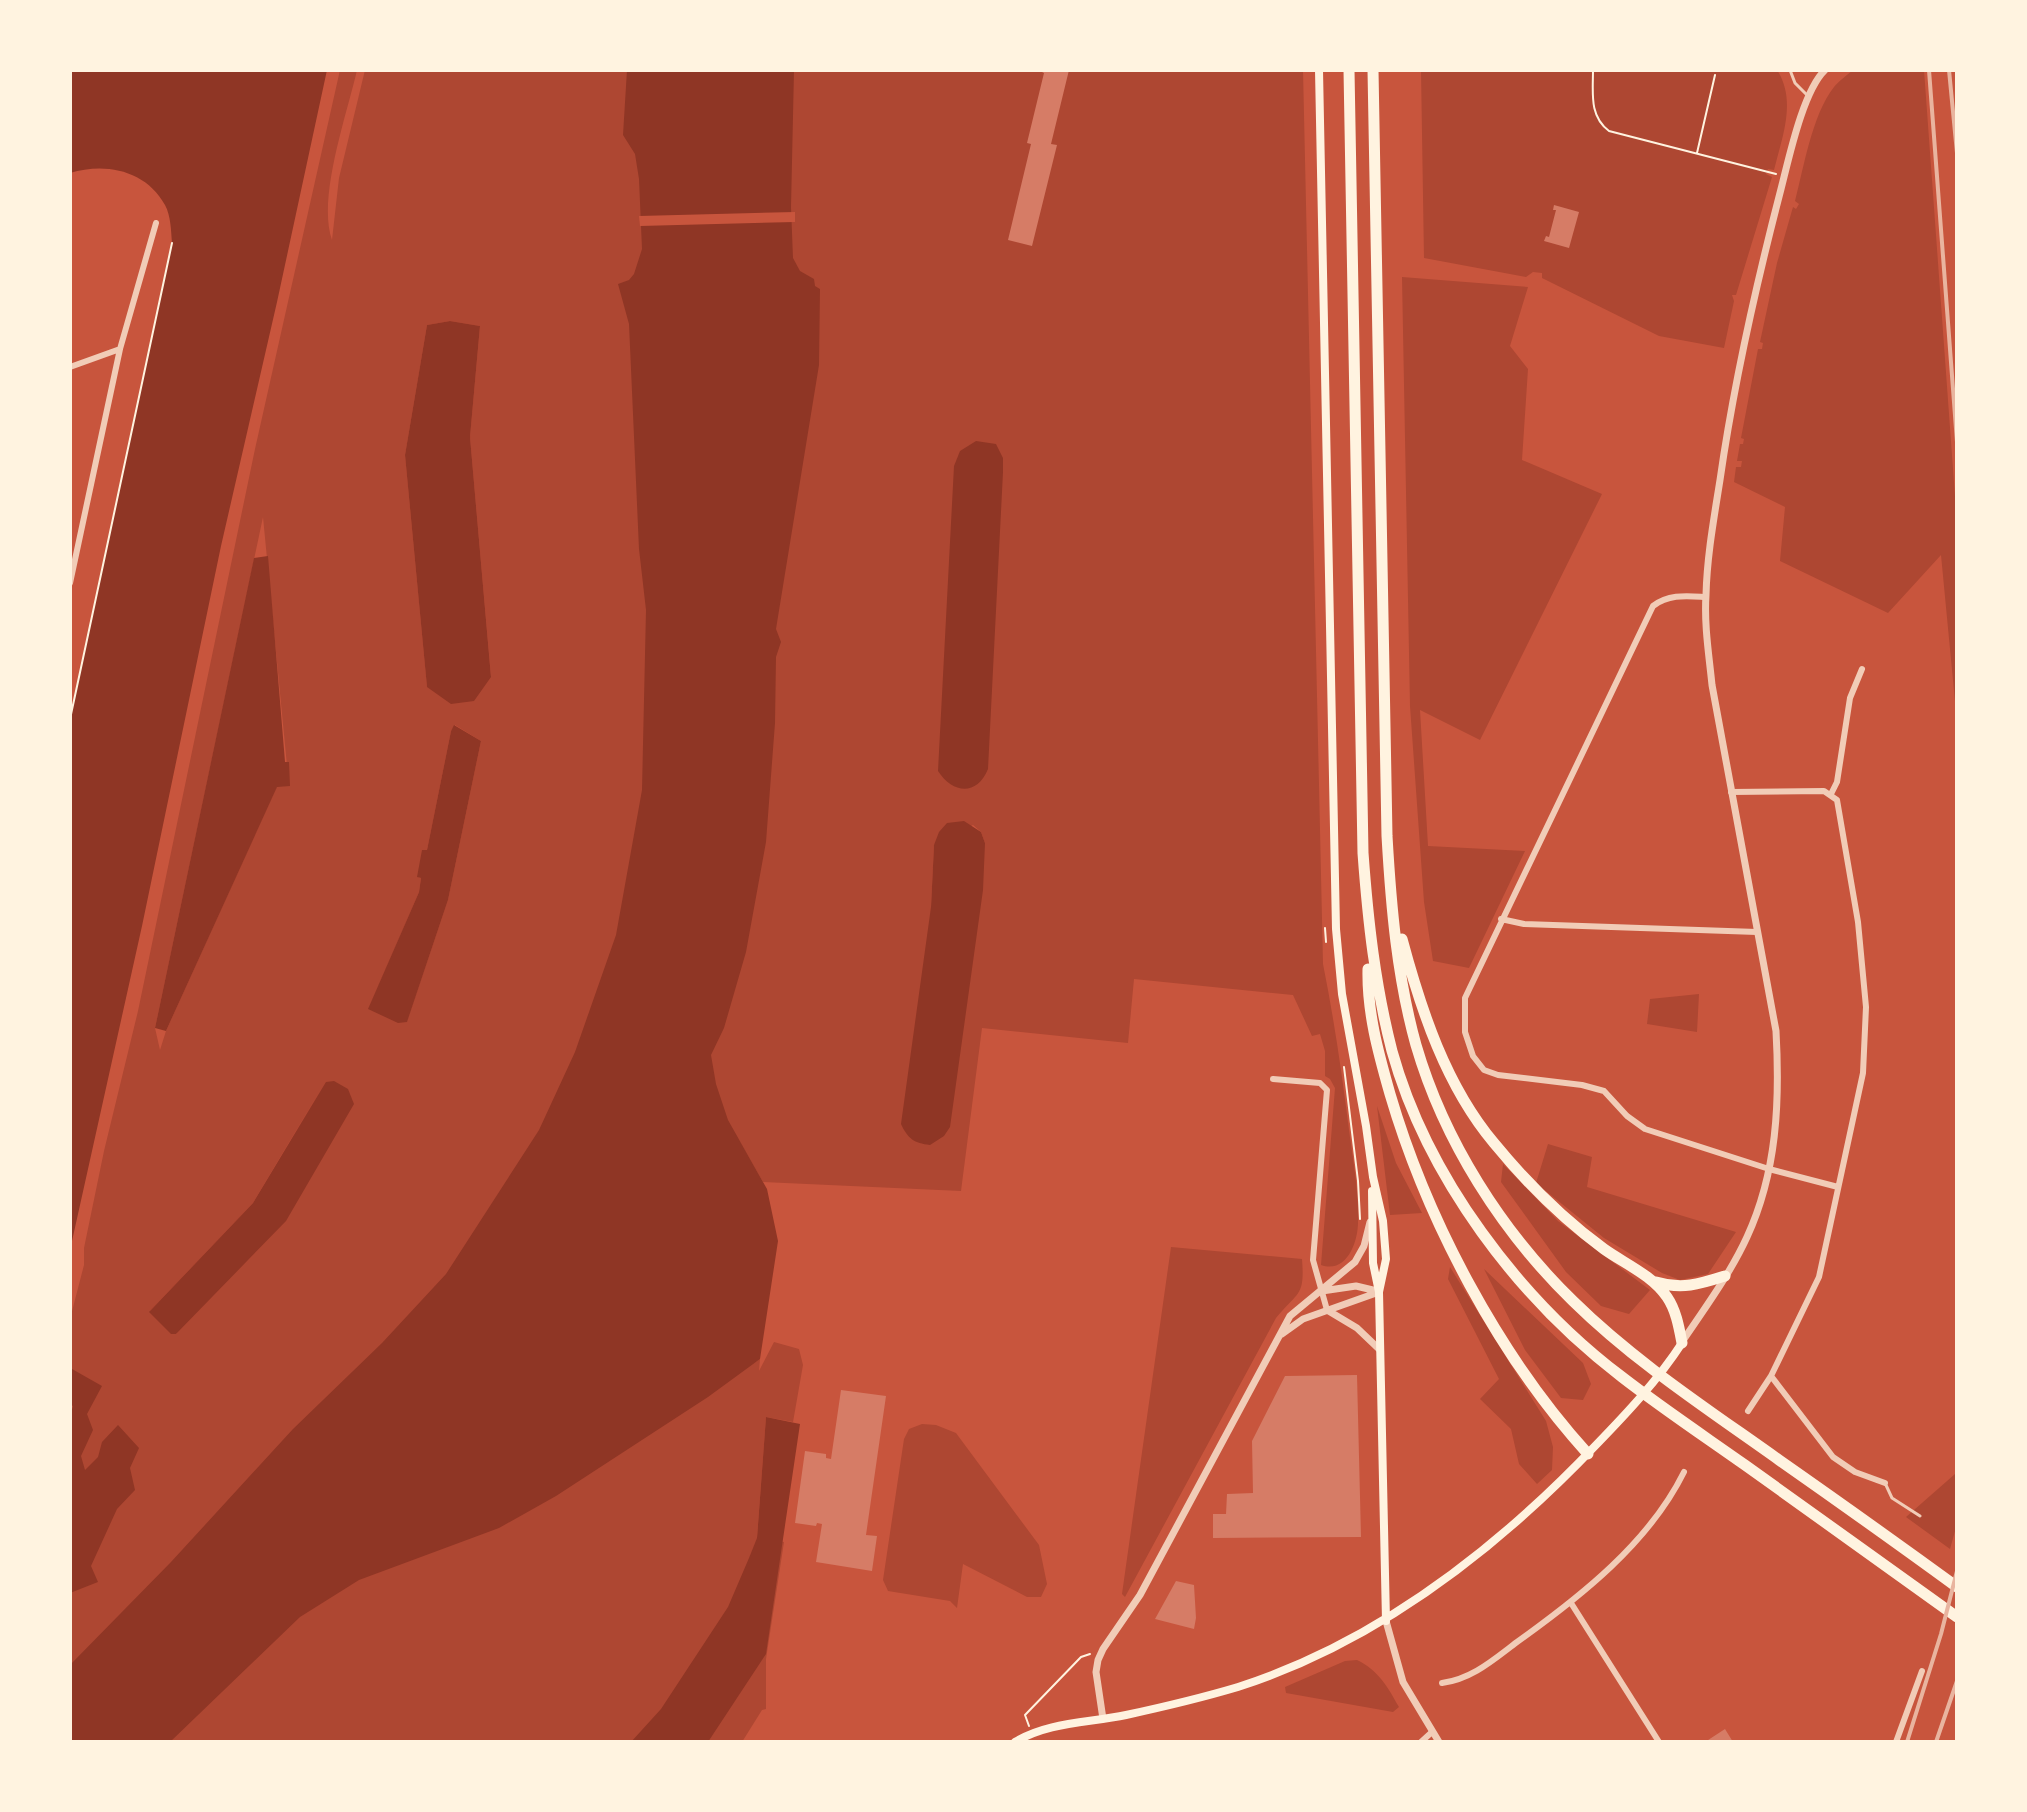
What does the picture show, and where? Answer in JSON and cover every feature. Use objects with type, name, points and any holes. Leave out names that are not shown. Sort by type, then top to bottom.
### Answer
[{"type":"highway","points":[[1349,70],[1363,853],[1369,940],[1368,993],[1377,1047],[1402,1132],[1428,1201],[1478,1298],[1528,1377],[1588,1454]]},
{"type":"highway","points":[[1373,70],[1387,836],[1391,901],[1401,981],[1417,1047],[1437,1099],[1479,1184],[1521,1243],[1573,1301],[1632,1353],[1957,1587]]},
{"type":"highway","points":[[1391,901],[1420,1006],[1457,1087],[1492,1141],[1546,1201],[1603,1248],[1652,1281],[1673,1305],[1682,1343]]},
{"type":"highway","points":[[1369,940],[1393,1053],[1418,1120],[1458,1197],[1502,1258],[1556,1319],[1620,1376],[1957,1617]]},
{"type":"highway","points":[[1652,1281],[1673,1287],[1691,1287],[1725,1276]]},
{"type":"main road","points":[[1319,70],[1336,929],[1342,994],[1383,1221],[1386,1259],[1379,1292]]},
{"type":"main road","points":[[1373,1177],[1371,1220],[1373,1263],[1379,1292],[1386,1621]]},
{"type":"main road","points":[[1015,1742],[1031,1733],[1238,1686],[1285,1669],[1386,1621],[1444,1581],[1520,1519],[1629,1411],[1682,1343]]},
{"type":"street","points":[[1682,1343],[1746,1239],[1758,1211],[1777,1126],[1779,1071],[1776,1031],[1712,685],[1705,597],[1726,440],[1753,301],[1784,176],[1808,96],[1825,70]]},
{"type":"street","points":[[70,583],[120,349],[156,223]]},
{"type":"street","points":[[70,367],[120,349]]},
{"type":"street","points":[[1705,597],[1673,596],[1653,606],[1465,998],[1465,1032],[1473,1056],[1484,1070],[1498,1075],[1582,1085],[1604,1091],[1627,1116],[1645,1129],[1769,1169],[1838,1187]]},
{"type":"street","points":[[1831,794],[1837,782],[1850,698],[1862,669]]},
{"type":"street","points":[[1731,792],[1824,791],[1837,800],[1858,922],[1866,1007],[1863,1073],[1819,1277],[1771,1376],[1748,1411]]},
{"type":"street","points":[[1501,919],[1524,924],[1757,932]]},
{"type":"street","points":[[1273,1079],[1320,1083],[1327,1090],[1313,1260],[1327,1310],[1357,1328],[1379,1349]]},
{"type":"street","points":[[1103,1719],[1096,1672],[1103,1649],[1140,1595],[1290,1316],[1355,1262],[1364,1246],[1371,1220]]},
{"type":"street","points":[[1320,1291],[1356,1286],[1379,1292]]},
{"type":"street","points":[[1280,1336],[1303,1319],[1379,1292]]},
{"type":"street","points":[[1771,1376],[1833,1457],[1855,1472],[1885,1483]]},
{"type":"street","points":[[1442,1683],[1472,1675],[1571,1603],[1619,1558],[1671,1499],[1684,1472]]},
{"type":"street","points":[[1571,1603],[1659,1742]]},
{"type":"street","points":[[1386,1621],[1403,1682],[1439,1742]]},
{"type":"street","points":[[1896,1742],[1922,1671]]},
{"type":"street","points":[[1421,1742],[1432,1732]]},
{"type":"lane","points":[[1790,70],[1795,83],[1808,96]]},
{"type":"lane","points":[[1885,1483],[1892,1498],[1920,1516]]},
{"type":"path","points":[[1593,70],[1593,105],[1601,125],[1609,131],[1784,176]]},
{"type":"path","points":[[1697,154],[1715,75]]},
{"type":"path","points":[[70,719],[172,243]]},
{"type":"path","points":[[1031,1733],[1025,1715],[1081,1657],[1103,1649]]},
{"type":"shaded area","points":[[70,70],[327,70],[70,1250],[70,719],[172,243],[167,209],[147,184],[124,172],[110,169],[70,173]]},
{"type":"shaded area","points":[[340,70],[357,70],[331,180],[328,223],[332,240],[339,178],[365,70],[1303,70],[1323,964],[1338,1047],[1355,1176],[1358,1211],[1356,1239],[1344,1261],[1330,1267],[1321,1265],[1335,1088],[1325,1076],[1325,1051],[1320,1034],[1312,1036],[1293,995],[1134,979],[1128,1043],[982,1028],[961,1191],[763,1182],[740,1142],[754,1363],[760,1359],[759,1371],[774,1342],[799,1349],[803,1365],[793,1422],[766,1417],[757,1537],[784,1542],[766,1659],[766,1709],[762,1710],[742,1742],[70,1742],[70,1319],[84,1265],[84,1248],[104,1151],[138,1011],[255,449]],"holes":[[[450,321],[480,326],[470,437],[491,676],[427,687],[405,455],[427,325]],[[263,517],[289,786],[277,786],[160,1050],[155,1028]],[[455,725],[481,741],[448,900],[407,1021],[369,1008],[419,892],[421,878],[418,877],[423,850],[427,850],[451,731]],[[973,825],[981,832],[985,843],[931,907],[934,845]],[[325,1082],[176,1334],[150,1311],[253,1203]]]},
{"type":"shaded area","points":[[627,70],[794,70],[793,258],[800,271],[814,279],[815,286],[820,289],[819,365],[776,629],[781,642],[776,657],[775,723],[766,842],[746,952],[724,1028],[711,1055],[716,1084],[728,1120],[767,1189],[778,1241],[760,1359],[708,1397],[556,1496],[499,1528],[359,1580],[300,1617],[170,1742],[70,1742],[70,1665],[171,1562],[293,1429],[382,1343],[446,1274],[539,1130],[575,1052],[616,935],[642,790],[646,610],[639,549],[629,324],[618,284],[629,280],[634,274],[642,249],[635,154],[623,135]]},
{"type":"shaded area","points":[[1421,70],[1777,70],[1786,94],[1784,132],[1774,170],[1768,169],[1766,174],[1772,177],[1736,295],[1732,295],[1734,301],[1724,348],[1659,336],[1542,278],[1542,273],[1533,272],[1526,277],[1424,258]]},
{"type":"shaded area","points":[[1853,70],[1924,70],[1957,524],[1957,722],[1941,555],[1888,613],[1780,561],[1785,507],[1734,482],[1736,467],[1741,467],[1742,461],[1737,461],[1744,439],[1741,438],[1758,349],[1762,349],[1763,343],[1760,342],[1777,263],[1793,207],[1796,209],[1799,204],[1795,201],[1810,142],[1826,99]]},
{"type":"shaded area","points":[[1402,277],[1528,287],[1510,346],[1528,369],[1522,460],[1602,494],[1480,740],[1420,710],[1428,846],[1525,851],[1469,968],[1433,961],[1424,902],[1410,706]]},
{"type":"shaded area","points":[[450,321],[480,326],[470,437],[491,677],[474,701],[451,704],[427,687],[405,455],[427,325]]},
{"type":"shaded area","points":[[976,441],[996,444],[1003,458],[1003,472],[988,769],[978,784],[964,789],[951,784],[938,771],[954,466],[960,451]]},
{"type":"shaded area","points":[[268,556],[285,762],[289,762],[290,786],[277,787],[166,1031],[155,1028],[254,558]]},
{"type":"shaded area","points":[[454,725],[481,741],[448,900],[407,1022],[398,1023],[368,1009],[419,892],[421,878],[417,877],[422,850],[427,850]]},
{"type":"shaded area","points":[[964,821],[981,832],[985,843],[983,890],[950,1127],[944,1136],[930,1145],[912,1139],[901,1124],[931,907],[934,845],[947,823]]},
{"type":"shaded area","points":[[1699,994],[1697,1032],[1647,1024],[1650,999]]},
{"type":"shaded area","points":[[334,1081],[348,1089],[354,1104],[286,1221],[176,1334],[171,1334],[149,1312],[253,1203],[326,1082]]},
{"type":"shaded area","points":[[1377,1106],[1396,1163],[1422,1213],[1390,1215]]},
{"type":"shaded area","points":[[1548,1144],[1592,1157],[1587,1187],[1736,1232],[1708,1274],[1680,1280],[1662,1273],[1604,1238],[1536,1183]]},
{"type":"shaded area","points":[[1503,1164],[1558,1221],[1650,1290],[1629,1314],[1601,1306],[1566,1272],[1501,1182]]},
{"type":"shaded area","points":[[1171,1247],[1302,1259],[1302,1280],[1298,1293],[1276,1318],[1125,1597],[1122,1594]]},
{"type":"shaded area","points":[[1450,1267],[1546,1421],[1553,1447],[1552,1470],[1537,1484],[1519,1464],[1511,1429],[1480,1399],[1499,1379],[1448,1279]]},
{"type":"shaded area","points":[[1484,1269],[1583,1363],[1591,1384],[1583,1400],[1561,1398],[1525,1350]]},
{"type":"shaded area","points":[[72,1369],[102,1386],[87,1414],[93,1430],[81,1456],[85,1470],[98,1457],[102,1442],[118,1425],[139,1448],[130,1468],[135,1490],[117,1509],[91,1566],[98,1582],[70,1593],[70,1417],[73,1406],[70,1404],[70,1373]]},
{"type":"shaded area","points":[[766,1417],[800,1424],[766,1654],[708,1742],[631,1742],[661,1709],[728,1607],[749,1558],[757,1538]]},
{"type":"shaded area","points":[[922,1424],[936,1425],[956,1433],[1039,1545],[1047,1584],[1041,1597],[1027,1597],[963,1564],[957,1608],[950,1601],[888,1591],[883,1580],[904,1439],[909,1429]]},
{"type":"shaded area","points":[[1957,1466],[1957,1524],[1950,1549],[1906,1517],[1955,1474]]},
{"type":"shaded area","points":[[1357,1660],[1377,1674],[1386,1686],[1399,1707],[1393,1712],[1286,1693],[1285,1687],[1345,1661]]},
{"type":"pier","points":[[795,212],[795,222],[640,226],[639,216]]},
{"type":"building","points":[[1038,70],[1069,70],[1051,144],[1057,145],[1032,246],[1008,240],[1044,73]]},
{"type":"building","points":[[1554,205],[1579,212],[1569,248],[1544,241],[1546,236],[1549,237],[1556,210],[1553,210]]},
{"type":"building","points":[[1357,1375],[1361,1537],[1213,1538],[1213,1514],[1226,1514],[1227,1494],[1253,1493],[1252,1441],[1285,1376]]},
{"type":"building","points":[[841,1390],[886,1396],[866,1535],[877,1536],[872,1571],[816,1562],[822,1524],[795,1523],[805,1451],[826,1454],[826,1458],[831,1459]]},
{"type":"building","points":[[1176,1581],[1194,1585],[1194,1629],[1155,1619]]},
{"type":"building","points":[[1725,1729],[1733,1742],[1705,1742]]},
{"type":"railway","points":[[1929,70],[1957,442]]},
{"type":"railway","points":[[1949,70],[1957,153]]},
{"type":"railway","points":[[1907,1742],[1957,1571]]},
{"type":"railway","points":[[1936,1742],[1957,1681]]}]
